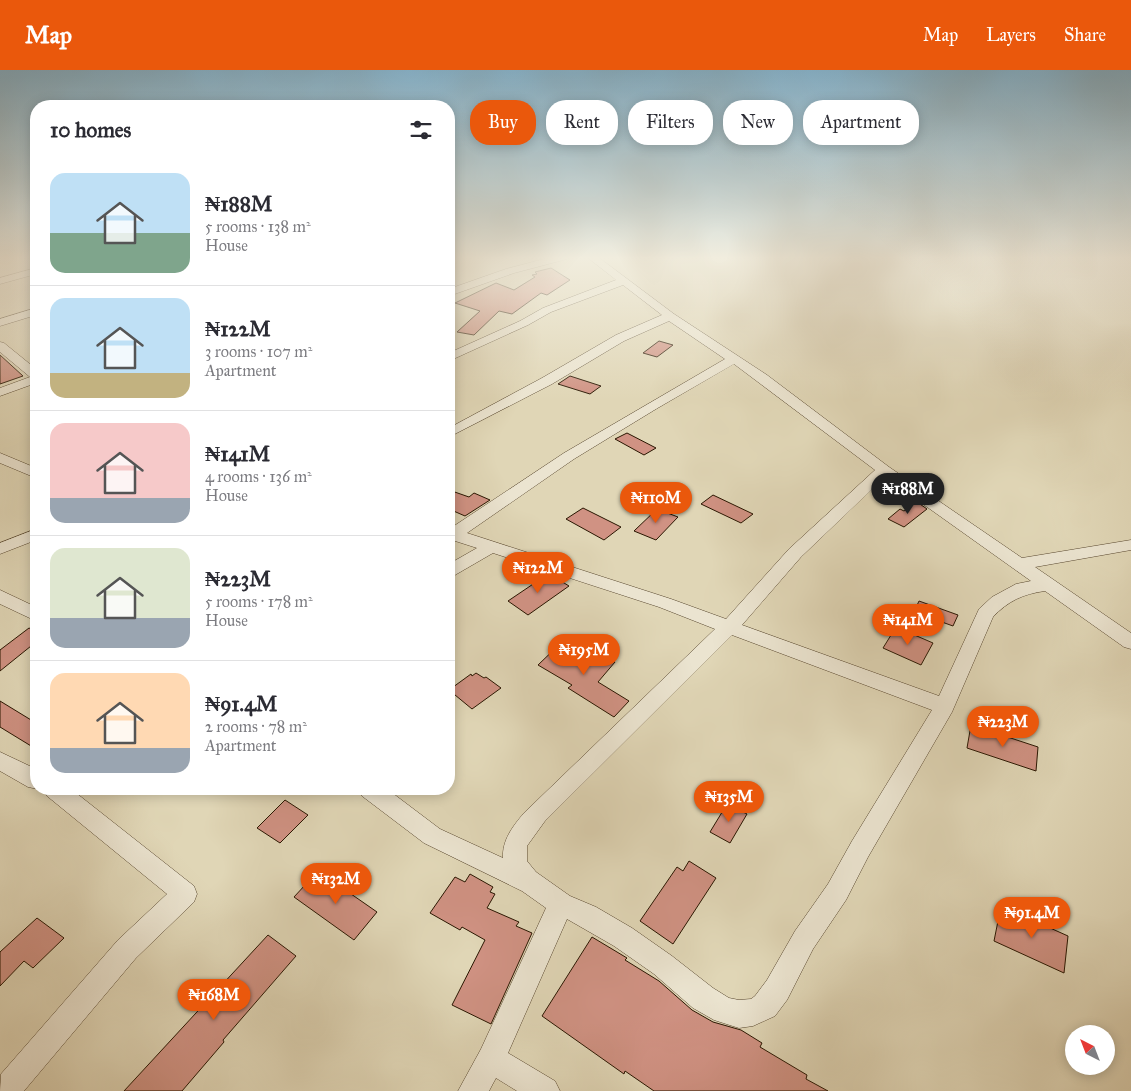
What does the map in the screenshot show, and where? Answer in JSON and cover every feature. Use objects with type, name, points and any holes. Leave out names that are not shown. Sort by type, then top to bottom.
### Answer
[{"type":"street","points":[[455,354],[561,305]]},
{"type":"street","points":[[655,305],[734,359],[884,470],[1131,642]]},
{"type":"street","points":[[0,323],[30,313]]},
{"type":"street","points":[[455,430],[546,381],[620,338],[670,316]]},
{"type":"street","points":[[0,346],[30,372]]},
{"type":"street","points":[[455,531],[569,456],[651,406],[734,359]]},
{"type":"street","points":[[0,392],[30,380]]},
{"type":"street","points":[[0,457],[30,471]]},
{"type":"street","points":[[884,470],[796,553],[729,627],[628,725],[563,792],[528,824],[515,844],[515,860],[520,871],[533,884],[561,904],[588,916],[623,937],[663,964],[703,998],[724,1010],[739,1014],[754,1012],[764,1006],[777,990],[786,970],[837,892],[860,849],[945,706],[985,614],[998,601],[1022,588],[1049,584]]},
{"type":"street","points":[[455,535],[665,603],[945,706]]},
{"type":"street","points":[[0,549],[30,536]]},
{"type":"street","points":[[1019,564],[1131,545]]},
{"type":"street","points":[[455,568],[491,547]]},
{"type":"street","points":[[0,596],[30,612]]},
{"type":"street","points":[[0,761],[30,777]]},
{"type":"street","points":[[10,1083],[127,949],[184,894],[62,795]]},
{"type":"street","points":[[378,795],[432,836],[533,884]]},
{"type":"street","points":[[473,1091],[491,1059],[561,904]]},
{"type":"street","points":[[491,1059],[545,1091]]},
{"type":"building","points":[[460,305],[525,305],[512,314],[499,311],[474,335],[457,332],[480,311]]},
{"type":"building","points":[[659,341],[673,345],[657,357],[643,353]]},
{"type":"building","points":[[0,355],[23,376],[0,384]]},
{"type":"building","points":[[570,376],[601,386],[590,394],[558,384]]},
{"type":"building","points":[[627,433],[656,448],[644,455],[615,439]]},
{"type":"building","points":[[455,492],[469,497],[474,493],[490,500],[465,516],[455,512]]},
{"type":"building","points":[[713,495],[753,514],[741,523],[701,504]]},
{"type":"building","points":[[917,502],[927,509],[904,527],[888,519],[900,509],[904,511]]},
{"type":"building","points":[[583,508],[621,527],[604,540],[566,519]]},
{"type":"building","points":[[657,509],[678,517],[656,540],[634,531]]},
{"type":"building","points":[[551,575],[569,586],[528,615],[508,601],[545,576],[547,578]]},
{"type":"building","points":[[919,601],[958,615],[953,626],[914,612]]},
{"type":"building","points":[[896,627],[933,643],[921,665],[883,648]]},
{"type":"building","points":[[30,628],[30,647],[0,671],[0,650]]},
{"type":"building","points":[[563,641],[599,661],[602,656],[615,662],[598,682],[629,701],[614,717],[568,688],[572,685],[538,665]]},
{"type":"building","points":[[476,673],[484,678],[486,677],[501,688],[472,709],[455,695],[455,686],[471,674],[472,676]]},
{"type":"building","points":[[0,701],[30,719],[30,745],[0,727]]},
{"type":"building","points":[[971,725],[1038,747],[1036,771],[967,748]]},
{"type":"building","points":[[285,800],[308,815],[280,843],[257,828]]},
{"type":"building","points":[[727,804],[747,814],[730,843],[710,832]]},
{"type":"building","points":[[689,861],[716,878],[673,944],[640,921],[677,867],[683,871]]},
{"type":"building","points":[[318,871],[377,912],[354,940],[294,897]]},
{"type":"building","points":[[470,874],[493,887],[490,892],[495,894],[487,908],[519,922],[516,926],[532,933],[491,1024],[452,1005],[485,940],[462,927],[460,930],[430,913],[455,877],[465,882]]},
{"type":"building","points":[[1001,906],[1068,936],[1064,973],[994,941]]},
{"type":"building","points":[[37,918],[64,938],[33,968],[24,961],[0,986],[0,952]]},
{"type":"building","points":[[268,935],[296,956],[223,1040],[224,1042],[182,1091],[124,1091]]},
{"type":"building","points":[[592,937],[627,958],[625,960],[659,981],[692,1010],[713,1022],[741,1030],[762,1043],[760,1047],[807,1075],[806,1079],[828,1091],[654,1091],[625,1071],[624,1074],[542,1016]]}]
